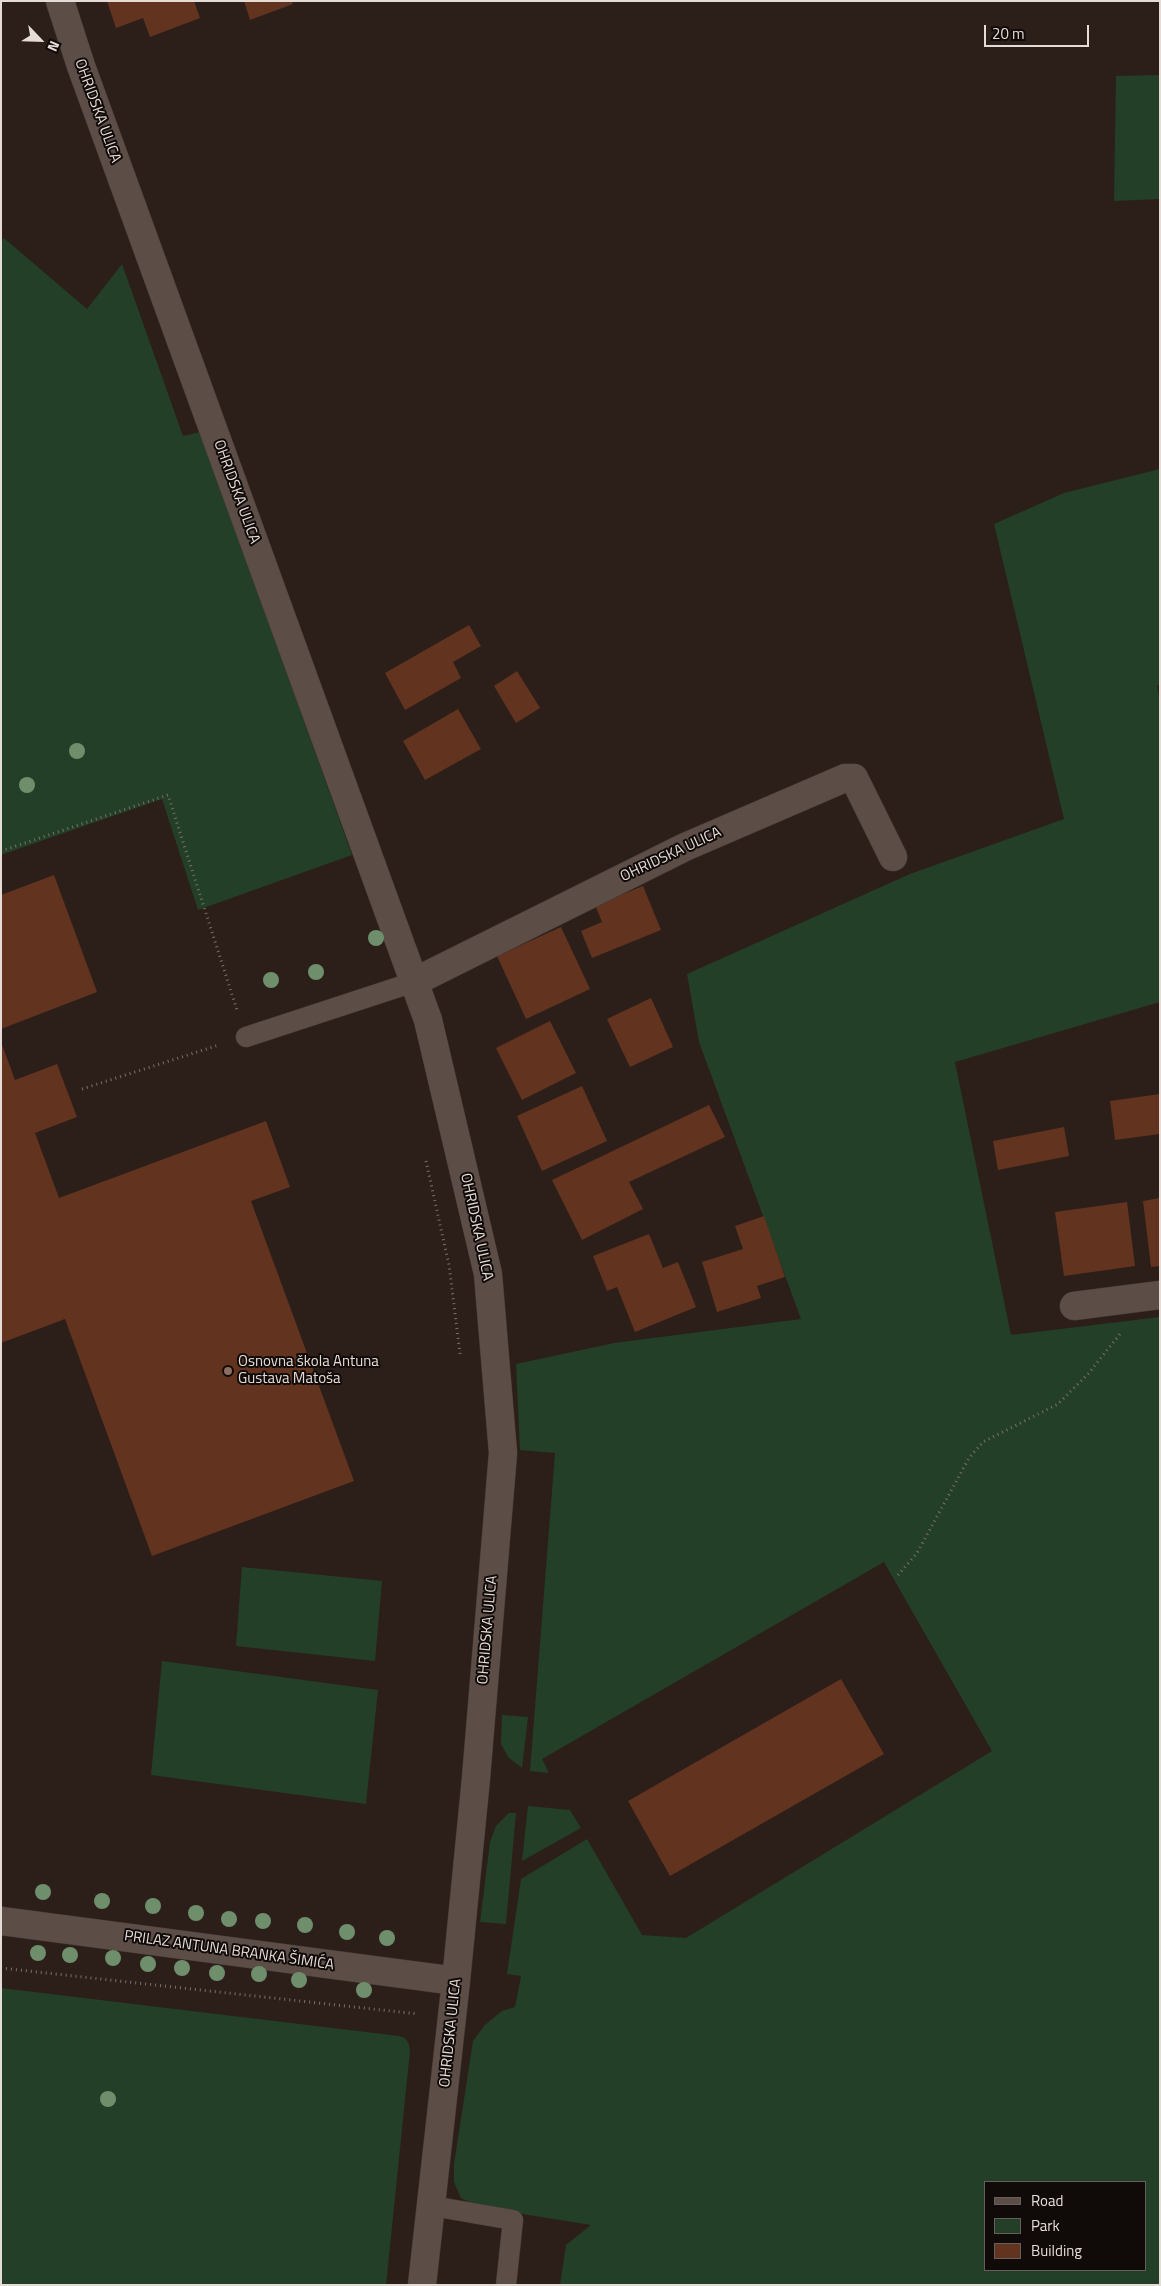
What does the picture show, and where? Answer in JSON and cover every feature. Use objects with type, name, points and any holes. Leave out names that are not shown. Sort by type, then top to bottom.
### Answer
[{"type":"street","name":"OHRIDSKA ULICA","points":[[60,1],[88,85],[428,1020],[488,1274],[503,1453],[477,1768],[456,1981],[422,2285]]},
{"type":"street","name":"OHRIDSKA ULICA","points":[[414,982],[685,847],[844,778],[854,778],[893,857]]},
{"type":"street","points":[[1074,1306],[1155,1296]]},
{"type":"street","name":"PRILAZ ANTUNA BRANKA ŠIMIĆA","points":[[1,1921],[456,1981]]},
{"type":"lane","points":[[246,1036],[414,982]]},
{"type":"lane","points":[[432,2206],[513,2220],[506,2285]]},
{"type":"path","points":[[1,851],[168,795],[246,1036],[82,1089]]},
{"type":"path","points":[[426,1160],[449,1265],[461,1362]]},
{"type":"path","points":[[898,1575],[918,1553],[969,1458],[983,1442],[1058,1404],[1088,1374],[1155,1296]]},
{"type":"path","points":[[1,1968],[418,2014]]},
{"type":"path","points":[[417,2024],[422,1976]]},
{"type":"green space","points":[[1160,75],[1160,199],[1114,201],[1116,76]]},
{"type":"green space","points":[[4,238],[87,309],[122,264],[183,436],[200,432],[352,855],[198,910],[162,799],[1,855],[1,242]]},
{"type":"green space","points":[[1160,469],[1160,685],[1157,685],[1160,703],[1160,1002],[955,1062],[1011,1335],[1160,1317],[1160,2285],[560,2285],[566,2245],[591,2225],[479,2207],[461,2198],[454,2182],[454,2164],[473,2041],[485,2025],[502,2011],[515,2007],[521,1976],[507,1974],[521,1879],[587,1839],[642,1935],[686,1938],[992,1751],[884,1562],[542,1759],[549,1773],[530,1771],[555,1453],[520,1450],[516,1364],[614,1343],[801,1319],[699,1042],[687,974],[910,874],[1064,819],[994,524],[1064,493]]},
{"type":"green space","points":[[242,1567],[382,1581],[375,1661],[236,1646]]},
{"type":"green space","points":[[162,1661],[378,1690],[366,1804],[151,1775]]},
{"type":"green space","points":[[502,1715],[528,1717],[522,1768],[508,1757],[501,1744]]},
{"type":"green space","points":[[528,1806],[570,1810],[581,1828],[522,1861]]},
{"type":"green space","points":[[509,1813],[516,1813],[506,1924],[480,1922],[490,1842],[496,1826]]},
{"type":"green space","points":[[1,1988],[405,2038],[409,2044],[410,2051],[386,2285],[1,2285]]},
{"type":"building","points":[[107,1],[194,1],[200,18],[150,37],[143,18],[116,28]]},
{"type":"building","points":[[244,1],[292,1],[293,4],[250,20]]},
{"type":"building","points":[[469,625],[481,646],[453,662],[461,678],[405,710],[385,673]]},
{"type":"building","points":[[517,671],[540,708],[516,723],[494,686]]},
{"type":"building","points":[[458,709],[481,749],[425,780],[403,741]]},
{"type":"building","points":[[54,875],[97,992],[1,1029],[1,895]]},
{"type":"building","points":[[643,886],[661,930],[592,958],[581,931],[602,922],[595,905]]},
{"type":"building","points":[[561,927],[590,989],[526,1019],[497,956]]},
{"type":"building","points":[[651,998],[673,1047],[630,1067],[607,1019]]},
{"type":"building","points":[[550,1021],[576,1073],[522,1100],[496,1048]]},
{"type":"building","points":[[1,1042],[15,1080],[57,1064],[77,1117],[35,1133],[59,1198],[266,1121],[290,1187],[251,1201],[354,1481],[152,1556],[65,1319],[1,1343]]},
{"type":"building","points":[[582,1086],[607,1141],[542,1171],[517,1116]]},
{"type":"building","points":[[1160,1094],[1160,1134],[1115,1140],[1110,1101]]},
{"type":"building","points":[[709,1105],[725,1137],[629,1182],[643,1209],[582,1240],[552,1180]]},
{"type":"building","points":[[1064,1127],[1069,1156],[998,1170],[993,1141]]},
{"type":"building","points":[[1160,1198],[1160,1266],[1151,1267],[1143,1201]]},
{"type":"building","points":[[1127,1202],[1135,1266],[1064,1276],[1055,1212]]},
{"type":"building","points":[[764,1216],[785,1277],[757,1286],[761,1298],[717,1312],[702,1262],[743,1249],[735,1226]]},
{"type":"building","points":[[649,1234],[663,1268],[678,1262],[696,1307],[635,1332],[617,1287],[607,1291],[593,1256]]},
{"type":"building","points":[[841,1679],[884,1754],[670,1876],[628,1801]]},
{"type":"place","name":"Osnovna škola Antuna Gustava Matoša","points":[[228,1371]]}]
